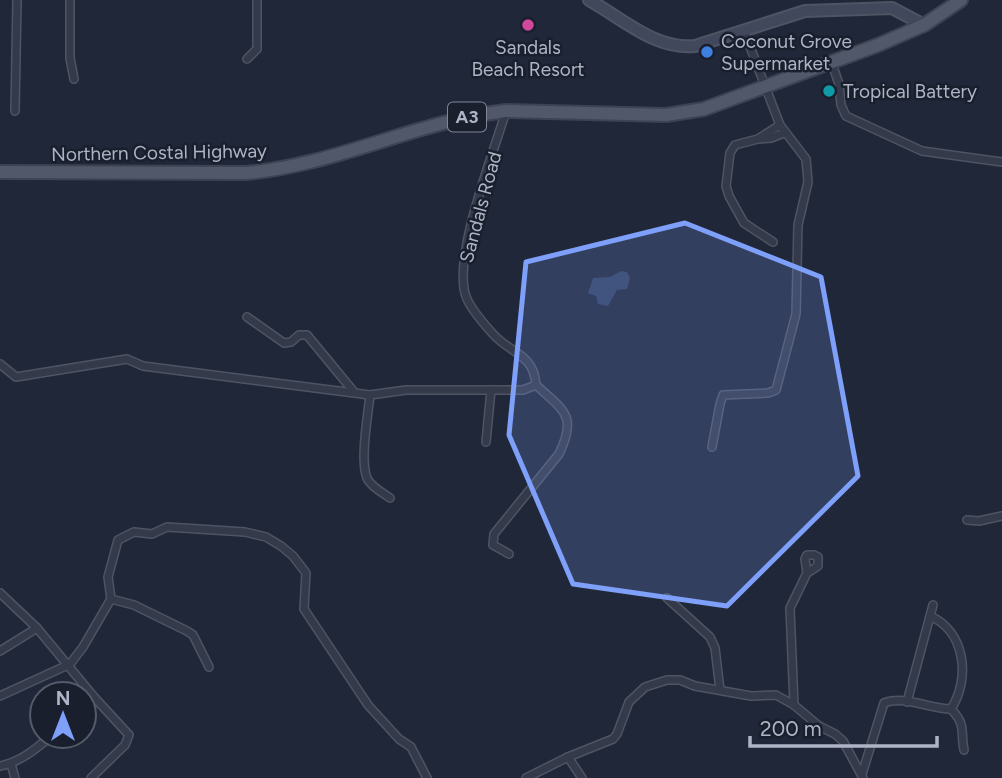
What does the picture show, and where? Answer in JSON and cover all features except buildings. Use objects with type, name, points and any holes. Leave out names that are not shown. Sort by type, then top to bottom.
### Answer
[{"type":"main road","name":"A3","points":[[925,25],[961,0]]},
{"type":"main road","name":"Northern Costal Highway","points":[[0,172],[263,172],[340,155],[459,119],[506,111],[666,115],[704,109],[925,25]]},
{"type":"street","points":[[15,111],[17,0]]},
{"type":"street","points":[[70,0],[69,58],[75,79]]},
{"type":"street","points":[[247,59],[257,49],[257,0]]},
{"type":"street","points":[[589,0],[632,29],[682,47],[695,46],[805,11],[892,8],[925,25]]},
{"type":"street","points":[[712,447],[723,395],[768,393],[776,390],[796,314],[798,225],[808,182],[806,159],[780,125],[744,31]]},
{"type":"street","points":[[831,61],[846,116],[922,151],[1002,162]]},
{"type":"street","name":"Sandals Road","points":[[506,111],[467,239],[463,280],[467,299],[482,322],[500,342],[529,361],[535,372],[536,385]]},
{"type":"street","points":[[758,139],[780,125]]},
{"type":"street","points":[[773,242],[744,223],[726,187],[730,153],[736,145],[784,133]]},
{"type":"street","points":[[247,317],[284,343],[292,342],[299,335],[307,335],[354,393]]},
{"type":"street","points":[[0,364],[16,377],[127,359],[143,366],[370,395],[406,390],[523,390],[536,385],[564,411],[569,421],[566,441],[559,454],[494,534],[494,545],[509,554]]},
{"type":"street","points":[[486,442],[491,390]]},
{"type":"street","points":[[370,395],[364,462],[366,477],[372,486],[390,498]]},
{"type":"street","points":[[967,520],[979,521],[1002,516]]},
{"type":"street","points":[[0,696],[66,665],[83,647],[111,599],[108,577],[118,540],[134,532],[152,534],[167,527],[220,529],[266,537],[293,556],[306,572],[303,609],[368,705],[399,739],[411,747],[427,778]]},
{"type":"street","points":[[794,705],[790,608],[807,573]]},
{"type":"street","points":[[0,593],[37,628],[79,680]]},
{"type":"street","points":[[667,598],[710,637],[715,648],[720,690]]},
{"type":"street","points":[[111,599],[134,606],[193,635],[209,667]]},
{"type":"street","points":[[907,702],[933,605]]},
{"type":"street","points":[[930,616],[943,621],[953,632],[959,645],[962,659],[960,690],[951,709]]},
{"type":"street","points":[[0,651],[37,628]]},
{"type":"street","points":[[526,778],[613,739],[629,702],[645,687],[667,680],[680,680],[695,686],[751,696],[776,695],[794,705],[818,726],[835,733],[843,741],[863,776]]},
{"type":"street","points":[[863,776],[882,706],[888,701],[951,709],[961,719],[964,728],[964,750]]},
{"type":"street","points":[[91,778],[129,738],[98,702]]},
{"type":"street","points":[[0,766],[11,764],[36,750]]},
{"type":"street","points":[[568,757],[582,778]]},
{"type":"street","points":[[11,764],[16,778]]},
{"type":"highlighted area","points":[[685,223],[821,277],[858,476],[727,606],[573,584],[509,435],[526,262]]},
{"type":"water","points":[[621,271],[627,272],[630,278],[627,289],[617,290],[608,306],[598,304],[596,296],[588,293],[593,278],[610,277]]},
{"type":"place","name":"Sandals Beach Resort","points":[[528,25]]},
{"type":"place","name":"Coconut Grove Supermarket","points":[[707,52]]},
{"type":"place","name":"Tropical Battery","points":[[829,91]]}]
